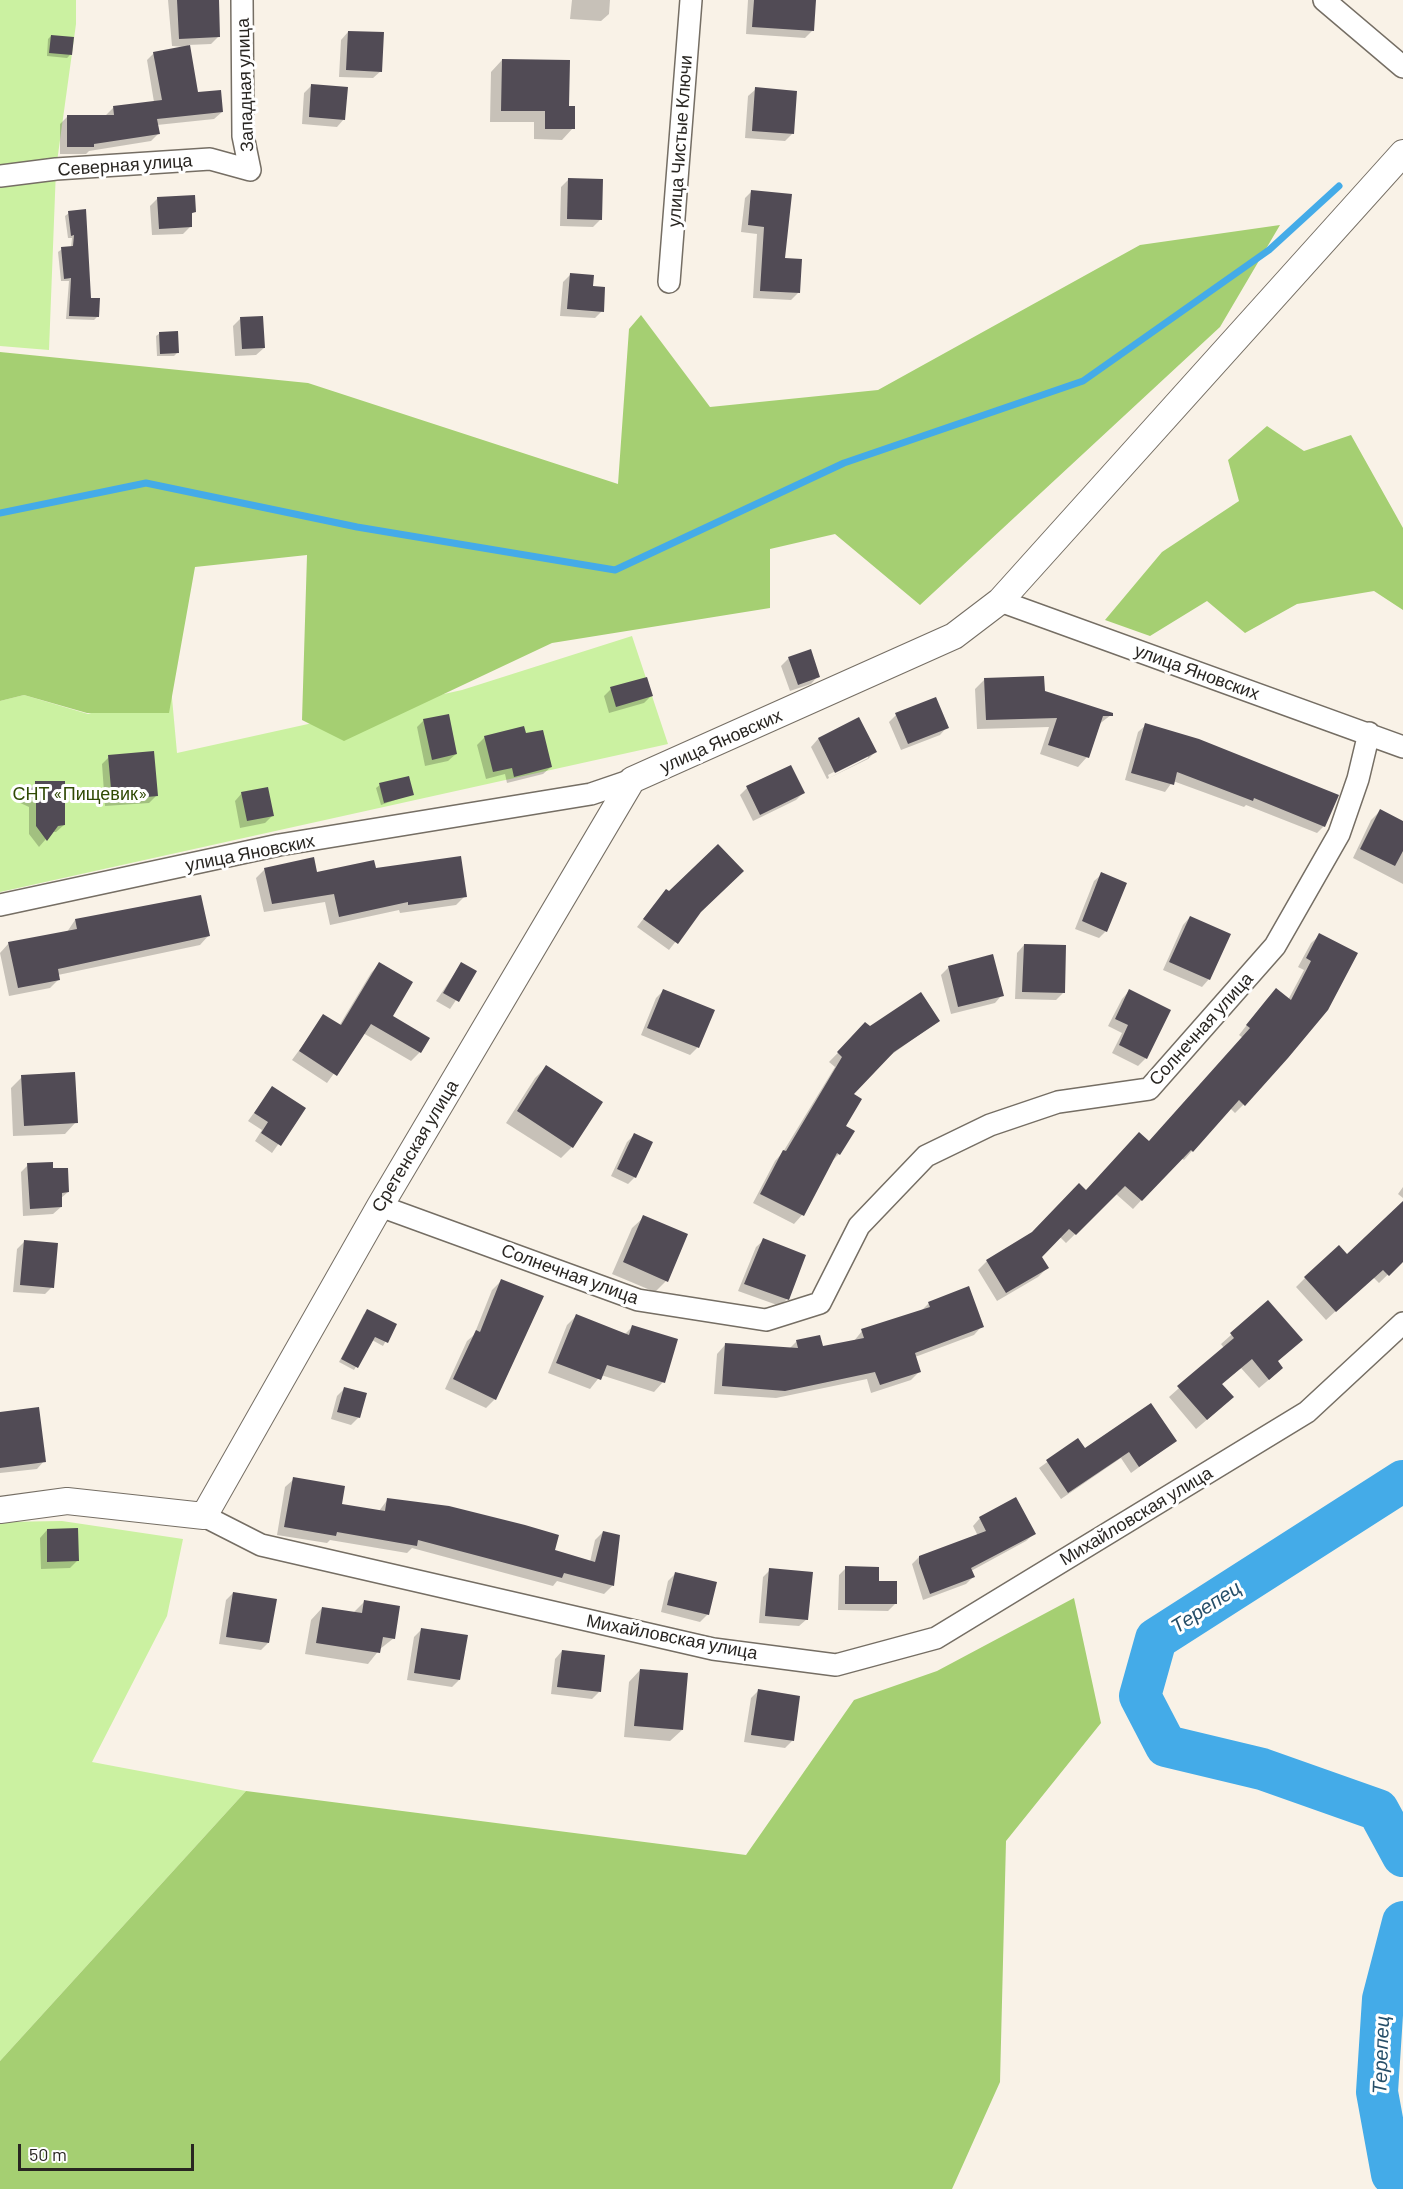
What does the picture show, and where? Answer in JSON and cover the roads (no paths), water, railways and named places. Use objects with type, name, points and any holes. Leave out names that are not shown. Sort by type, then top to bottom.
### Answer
[{"type":"street","name":"Западная улица","points":[[242,0],[243,136],[250,170]]},
{"type":"street","name":"улица Чистые Ключи","points":[[669,282],[691,0]]},
{"type":"street","points":[[1324,0],[1403,67]]},
{"type":"street","points":[[1000,602],[1403,153]]},
{"type":"street","name":"Северная улица","points":[[0,176],[56,169],[210,159],[250,170]]},
{"type":"street","name":"улица Яновских","points":[[0,905],[279,845],[591,794],[632,780],[954,636],[1000,602],[1403,747]]},
{"type":"street","name":"Солнечная улица","points":[[380,1206],[638,1300],[766,1320],[820,1303],[859,1226],[927,1156],[990,1125],[1058,1102],[1149,1089],[1275,946],[1339,834],[1358,778],[1369,733]]},
{"type":"street","name":"Сретенская улица","points":[[204,1515],[380,1206],[632,780]]},
{"type":"street","name":"Михайловская улица","points":[[0,1510],[67,1502],[204,1515],[261,1545],[713,1649],[836,1665],[936,1638],[1307,1412],[1403,1323]]},
{"type":"waterway","points":[[0,513],[146,483],[357,527],[615,570],[844,463],[1083,381],[1269,250],[1339,186]]},
{"type":"waterway","name":"Терепец","points":[[1403,1481],[1156,1639],[1140,1696],[1166,1746],[1262,1769],[1378,1810],[1403,1856]]},
{"type":"waterway","name":"Терепец","points":[[1403,1922],[1383,1999],[1377,2092],[1392,2174],[1403,2184]]},
{"type":"park label","name":"СНТ «Пищевик»","points":[[80,794]]}]
